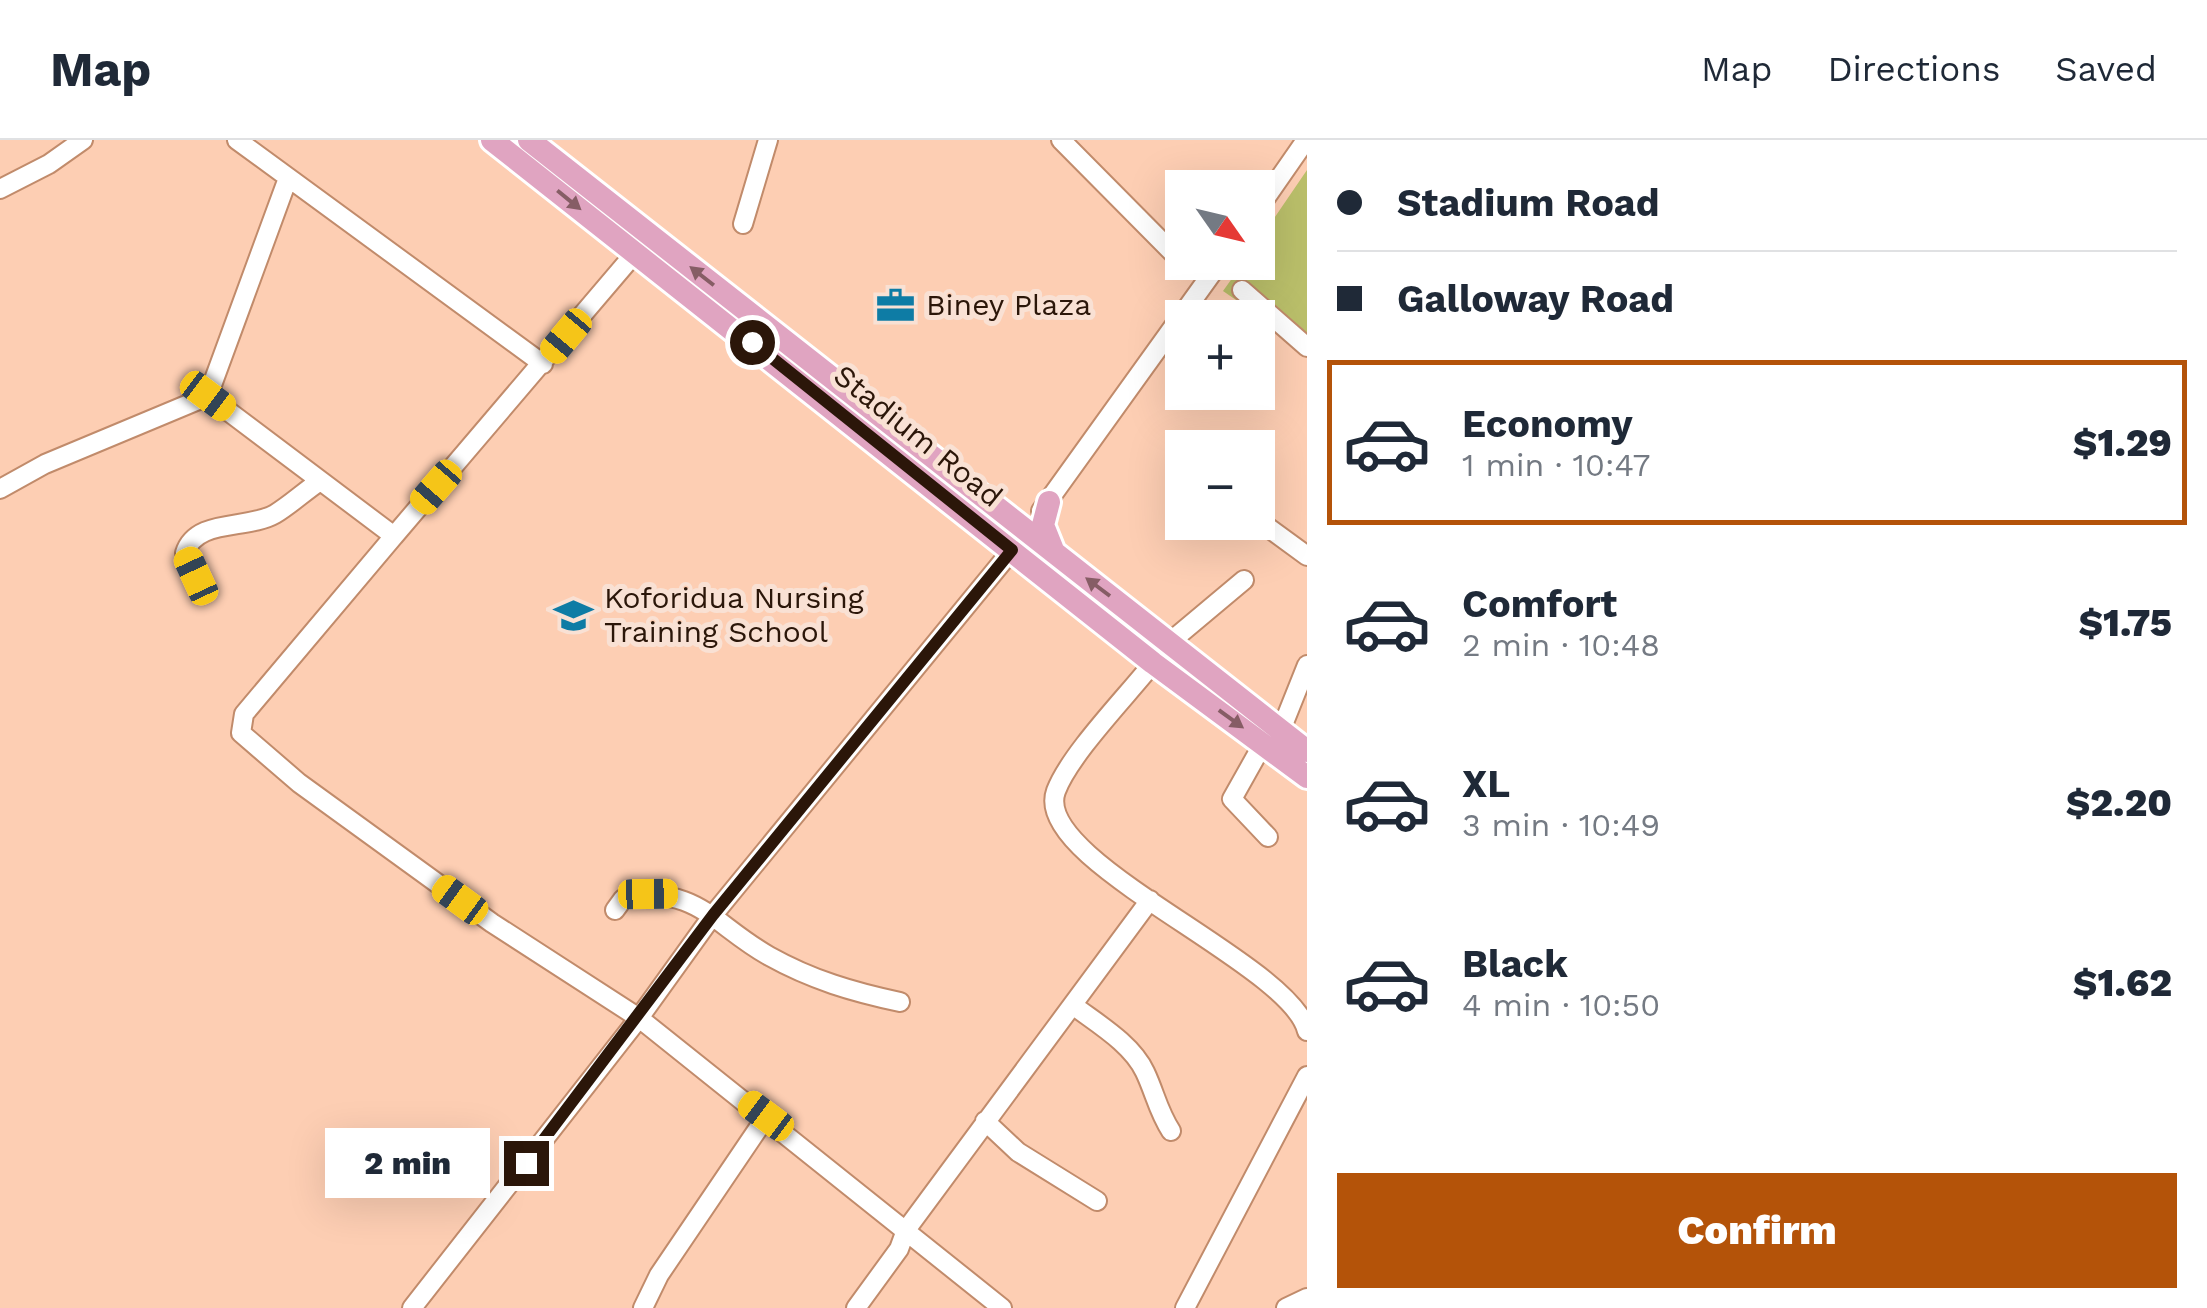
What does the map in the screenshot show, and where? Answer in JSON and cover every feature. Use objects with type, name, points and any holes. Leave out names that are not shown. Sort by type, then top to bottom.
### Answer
[{"type":"main road","name":"Stadium Road","points":[[492,140],[635,253],[1019,541],[1153,663],[1272,736],[1307,751]]},
{"type":"main road","name":"Stadium Road","points":[[529,140],[1000,513],[1019,541],[1057,556],[1170,642],[1272,736],[1307,777]]},
{"type":"main road","points":[[1000,513],[1049,502],[1044,532],[1057,556]]},
{"type":"street","points":[[0,189],[50,164],[83,140]]},
{"type":"street","points":[[237,140],[543,364]]},
{"type":"street","points":[[743,224],[768,140]]},
{"type":"street","points":[[1061,140],[1165,244]]},
{"type":"street","points":[[1275,185],[1306,140]]},
{"type":"street","points":[[0,489],[44,464],[208,396],[288,178]]},
{"type":"street","points":[[635,253],[244,714],[241,733],[299,782],[492,923],[639,1018],[1002,1308]]},
{"type":"street","points":[[1200,280],[1205,285]]},
{"type":"street","points":[[412,1308],[639,1018],[713,915],[1019,541],[1208,280]]},
{"type":"street","points":[[1242,290],[1307,348]]},
{"type":"street","points":[[208,396],[394,536]]},
{"type":"street","points":[[196,576],[185,553],[188,542],[204,530],[273,515],[320,481]]},
{"type":"street","points":[[1275,532],[1307,556]]},
{"type":"street","points":[[1170,642],[1244,580]]},
{"type":"street","points":[[1153,663],[1070,768],[1054,806],[1058,819],[1078,842],[1150,900],[1290,1003],[1307,1031]]},
{"type":"street","points":[[1268,837],[1232,799],[1272,736],[1307,664]]},
{"type":"street","points":[[615,910],[623,900],[669,894],[713,915],[766,954],[836,989],[900,1002]]},
{"type":"street","points":[[856,1308],[900,1249],[906,1230],[1150,900]]},
{"type":"street","points":[[1074,1006],[1130,1050],[1145,1071],[1156,1109],[1171,1131]]},
{"type":"street","points":[[1185,1308],[1307,1076]]},
{"type":"street","points":[[643,1308],[660,1275],[766,1116]]},
{"type":"street","points":[[984,1122],[1018,1152],[1096,1202]]},
{"type":"street","points":[[1286,1308],[1307,1298]]},
{"type":"green space","points":[[1307,170],[1307,349],[1275,327],[1275,300],[1236,300],[1223,291],[1231,280],[1275,280],[1275,217]]},
{"type":"place","name":"Biney Plaza","points":[[896,305]]},
{"type":"place","name":"Koforidua Nursing Training School","points":[[574,615]]},
{"type":"route","points":[[526,1163],[713,915],[1012,550],[752,342]]}]
